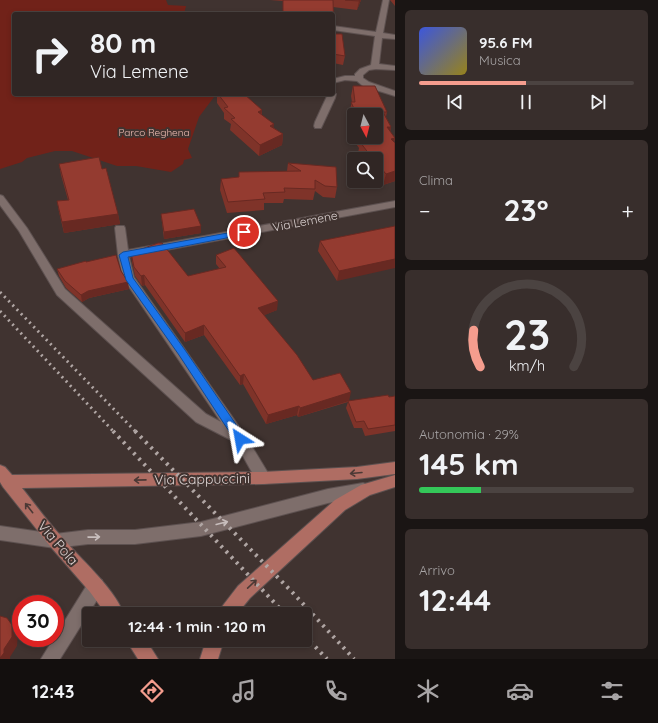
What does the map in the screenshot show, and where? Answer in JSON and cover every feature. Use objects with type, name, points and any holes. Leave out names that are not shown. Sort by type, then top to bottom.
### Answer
[{"type":"main road","name":"Via Cappuccini","points":[[4,476],[262,478],[357,473],[395,468]]},
{"type":"main road","name":"Via Pola","points":[[4,476],[55,541],[96,586],[111,607]]},
{"type":"main road","points":[[232,607],[244,592],[340,505],[366,490],[395,481]]},
{"type":"main road","points":[[140,647],[149,659]]},
{"type":"main road","points":[[209,659],[213,647]]},
{"type":"street","points":[[375,66],[386,0]]},
{"type":"street","points":[[335,28],[355,29],[395,37]]},
{"type":"street","points":[[359,79],[359,74],[362,70],[375,66],[395,68]]},
{"type":"street","points":[[335,80],[345,78],[359,79],[366,84],[395,94]]},
{"type":"street","points":[[318,126],[321,116],[329,106],[332,96]]},
{"type":"street","points":[[0,198],[23,230],[43,265],[61,292],[201,418],[240,439]]},
{"type":"street","name":"Via Lemene","points":[[123,255],[395,204]]},
{"type":"street","points":[[120,228],[123,255],[129,278],[240,439],[262,478]]},
{"type":"street","points":[[0,533],[55,541],[88,537],[135,537],[201,529],[328,496],[366,490]]},
{"type":"street","points":[[50,659],[96,586]]},
{"type":"green space","name":"Parco Reghena","points":[[0,0],[166,0],[168,5],[186,6],[184,12],[12,12],[12,96],[214,96],[199,117],[188,149],[192,158],[184,160],[183,164],[171,172],[136,166],[117,166],[72,151],[55,151],[27,158],[22,162],[0,169]]},
{"type":"building","points":[[283,0],[333,0],[333,12],[283,12]]},
{"type":"building","points":[[335,34],[342,34],[345,56],[335,54]]},
{"type":"building","points":[[353,86],[375,86],[387,112],[383,112],[383,108],[354,108],[351,102],[355,102]]},
{"type":"building","points":[[220,96],[246,96],[262,110],[258,112],[274,124],[270,126],[283,134],[260,145],[231,119],[235,118],[224,108],[228,107]]},
{"type":"building","points":[[383,112],[391,127],[387,127],[395,138],[391,139],[395,143],[395,171],[386,174],[383,170],[383,152],[368,152],[362,144],[383,144]]},
{"type":"building","points":[[99,157],[102,169],[106,168],[118,214],[62,222],[57,201],[69,200],[59,164]]},
{"type":"building","points":[[288,163],[336,167],[337,187],[325,186],[315,180],[315,189],[284,188],[285,192],[263,193],[265,199],[228,202],[221,179],[239,177],[239,172],[301,171]]},
{"type":"building","points":[[194,209],[201,226],[164,232],[161,214]]},
{"type":"building","points":[[395,226],[395,259],[339,271],[320,241]]},
{"type":"building","points":[[158,243],[162,243],[188,276],[226,267],[216,255],[234,248],[278,301],[258,308],[297,355],[313,380],[340,373],[351,392],[300,408],[299,406],[268,415],[244,374],[240,376],[204,325],[185,333],[144,275],[141,276],[134,267],[131,253]]},
{"type":"building","points":[[116,255],[121,271],[128,282],[88,291],[81,295],[65,281],[57,269],[86,261]]},
{"type":"building","points":[[388,395],[389,397],[395,396],[395,425],[368,429],[364,421],[356,422],[348,401]]},
{"type":"building","points":[[0,616],[7,618],[12,625],[12,637],[0,658]]},
{"type":"railway","points":[[0,292],[136,432]]},
{"type":"railway","points":[[0,311],[114,432]]},
{"type":"railway","points":[[113,431],[278,607]]},
{"type":"railway","points":[[135,431],[294,594],[354,659]]},
{"type":"railway","points":[[312,643],[327,659]]},
{"type":"route","points":[[240,439],[129,278],[123,255],[244,232]]}]
